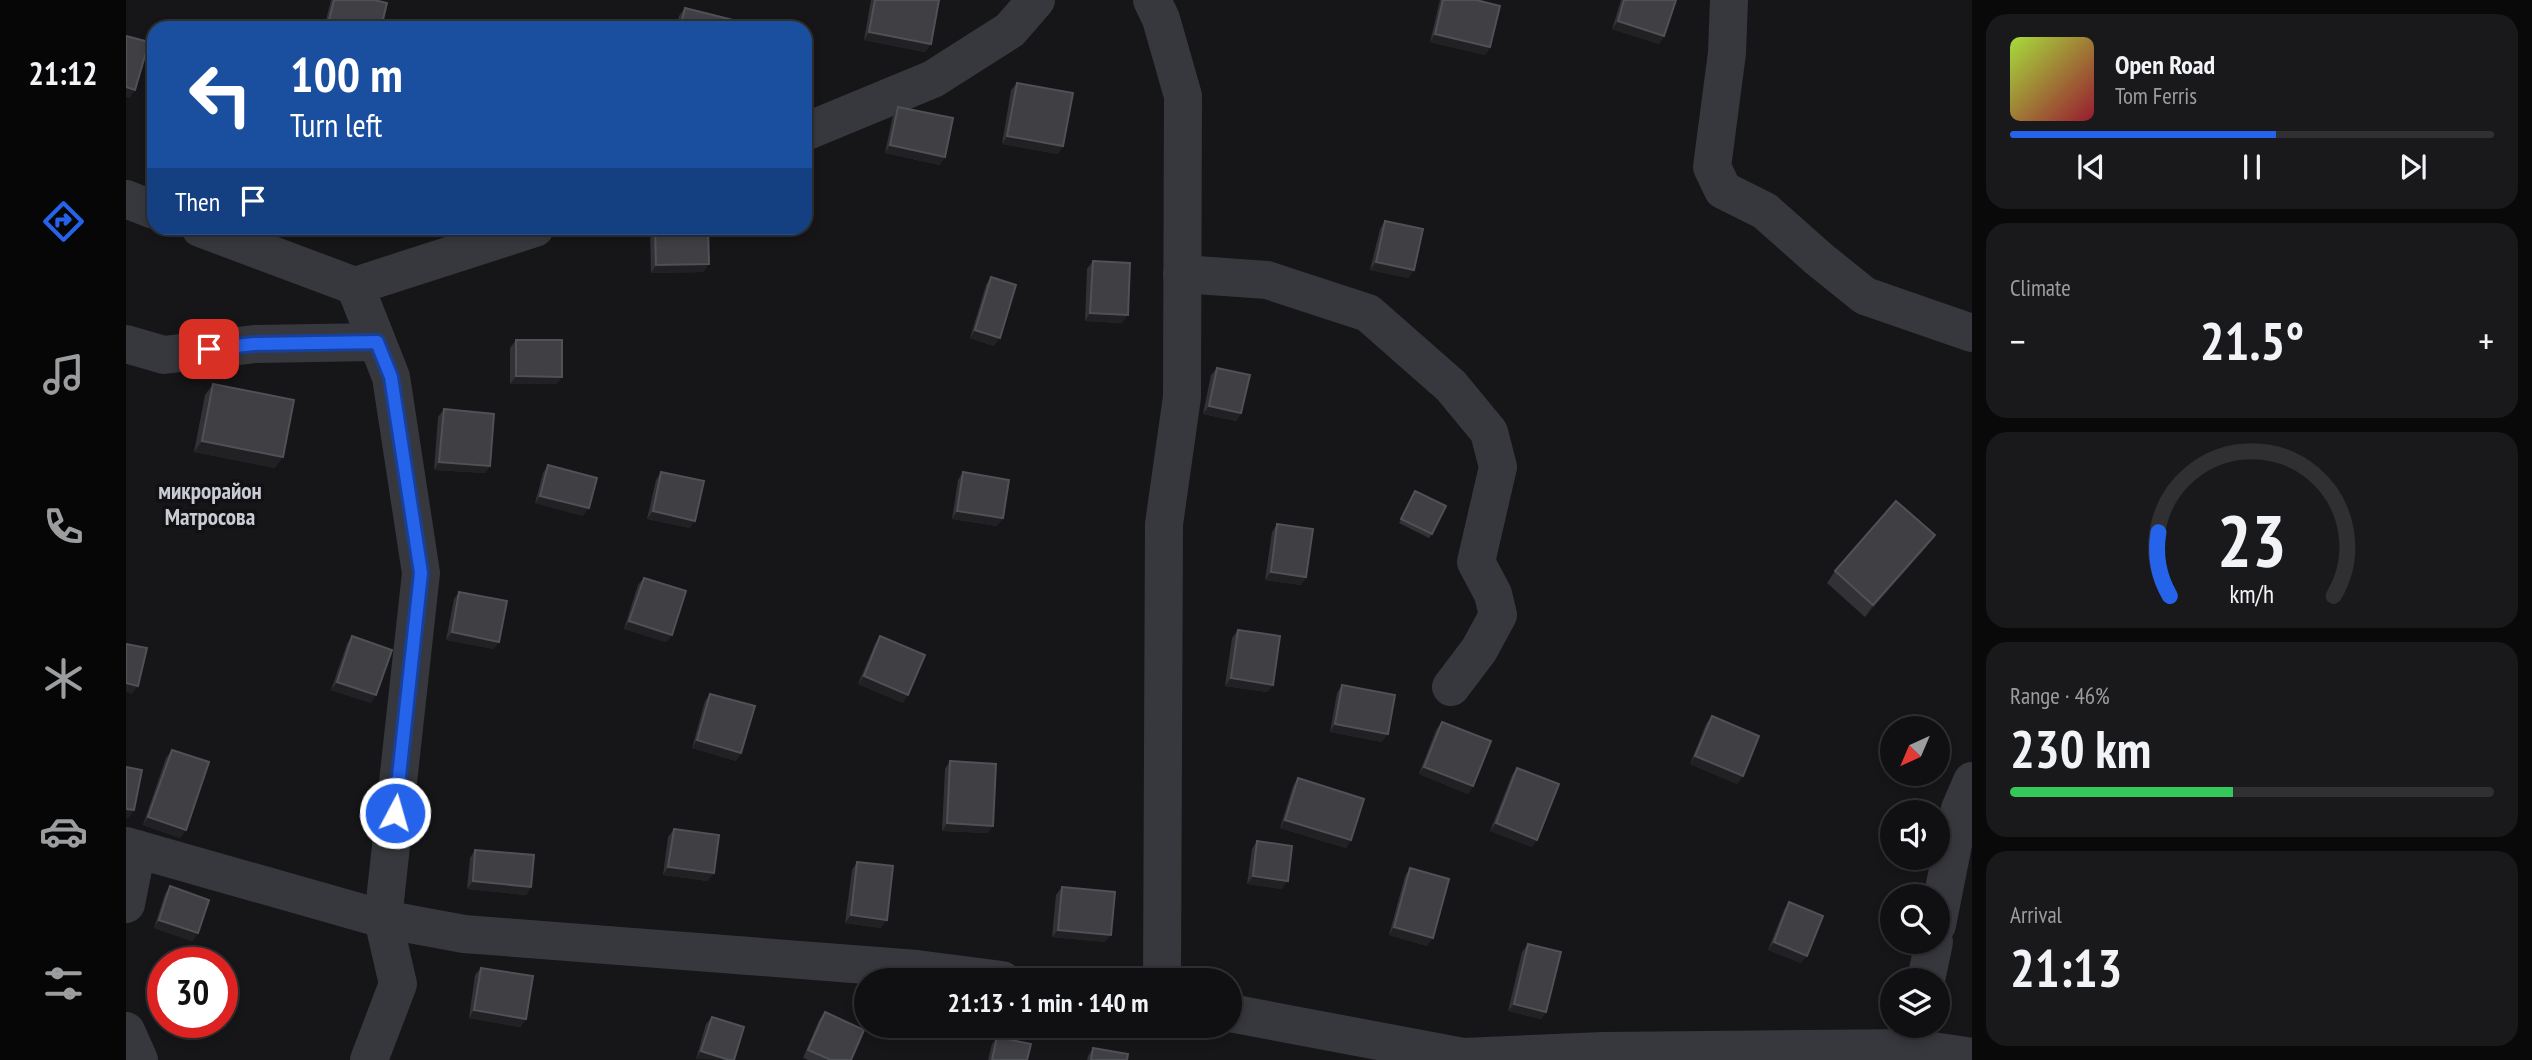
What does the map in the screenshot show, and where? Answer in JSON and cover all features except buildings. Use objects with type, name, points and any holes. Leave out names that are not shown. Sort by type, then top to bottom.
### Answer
[{"type":"street","points":[[812,129],[933,79],[1010,30],[1036,0]]},
{"type":"street","points":[[1152,0],[1161,19],[1183,96],[1182,397],[1164,524],[1162,968]]},
{"type":"street","points":[[1729,0],[1727,53],[1713,167],[1723,190],[1765,211],[1865,296],[1972,333]]},
{"type":"street","points":[[126,199],[147,207]]},
{"type":"street","points":[[219,235],[355,286],[513,235]]},
{"type":"street","points":[[1182,274],[1267,280],[1368,313],[1451,386],[1489,432],[1498,467],[1476,562],[1493,594],[1498,615],[1479,650],[1451,687]]},
{"type":"street","points":[[355,286],[391,377],[421,573],[383,919],[398,984],[369,1060]]},
{"type":"street","points":[[126,344],[164,355],[254,344],[377,342]]},
{"type":"street","points":[[1945,884],[1961,809],[1972,780]]},
{"type":"street","points":[[126,904],[132,847],[383,919],[464,934],[904,968]]},
{"type":"street","points":[[1242,1015],[1462,1058],[1893,1038]]},
{"type":"street","points":[[126,1031],[139,1060]]},
{"type":"street","points":[[1918,1038],[1972,1057]]},
{"type":"district","name":"микрорайон Матросова","points":[[210,504]]},
{"type":"route","points":[[209,349],[254,344],[377,342],[391,377],[421,573],[395,813]]}]
